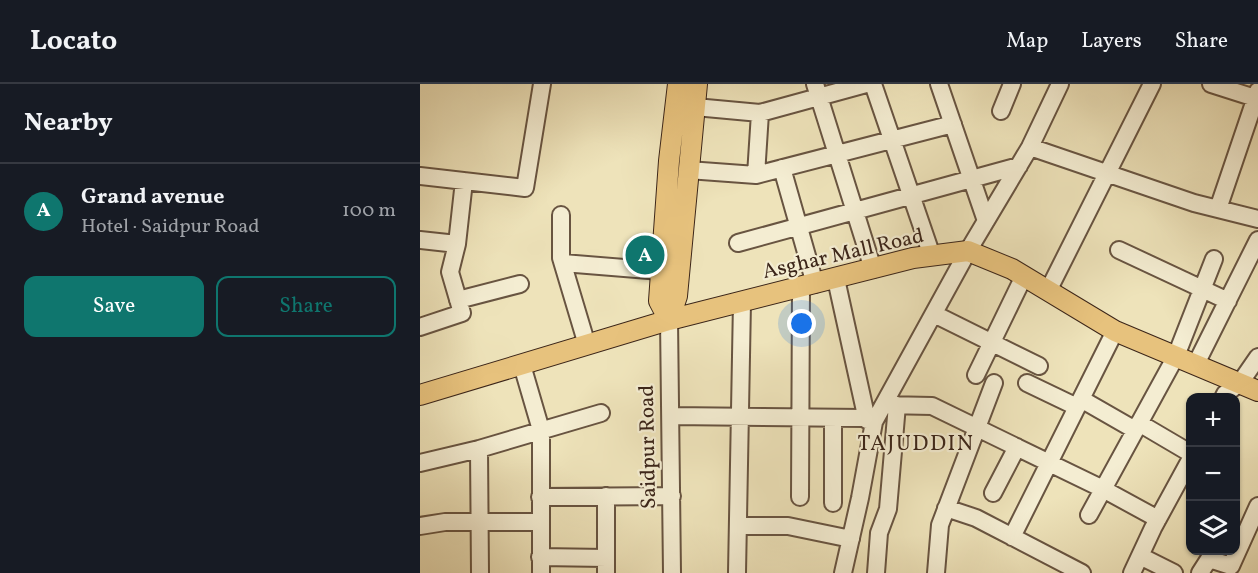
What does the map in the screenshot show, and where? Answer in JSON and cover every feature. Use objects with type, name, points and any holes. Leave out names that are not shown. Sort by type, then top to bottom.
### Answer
[{"type":"main road","name":"Saidpur Road","points":[[669,320],[659,301],[669,161],[678,84]]},
{"type":"main road","name":"Saidpur Road","points":[[669,320],[677,296],[697,84]]},
{"type":"main road","name":"Asghar Mall Road","points":[[420,395],[669,320],[873,269],[968,251]]},
{"type":"main road","points":[[968,251],[1012,269],[1115,331],[1249,387]]},
{"type":"street","points":[[420,176],[525,188],[542,84]]},
{"type":"street","points":[[695,107],[760,113],[817,90],[866,84]]},
{"type":"street","points":[[873,84],[932,256]]},
{"type":"street","points":[[939,84],[986,221]]},
{"type":"street","points":[[1001,111],[1012,84]]},
{"type":"street","points":[[671,416],[834,418],[871,421],[890,405],[934,314],[968,251],[1030,147],[1060,84]]},
{"type":"street","points":[[1048,291],[1152,84]]},
{"type":"street","points":[[1216,85],[1257,96],[1218,209]]},
{"type":"street","points":[[817,90],[873,269]]},
{"type":"street","points":[[756,175],[760,113]]},
{"type":"street","points":[[688,170],[756,175],[953,124]]},
{"type":"street","points":[[1030,147],[1107,174],[1218,209],[1258,219]]},
{"type":"street","points":[[738,243],[1018,166]]},
{"type":"street","points":[[782,168],[798,226],[808,286],[801,418],[800,497]]},
{"type":"street","points":[[420,327],[462,314],[450,272],[458,244],[464,181]]},
{"type":"street","points":[[561,215],[563,263],[587,345]]},
{"type":"street","points":[[420,240],[458,244]]},
{"type":"street","points":[[1196,364],[1258,240]]},
{"type":"street","points":[[1119,250],[1228,301]]},
{"type":"street","points":[[1089,514],[1176,356],[1214,259]]},
{"type":"street","points":[[563,263],[661,271]]},
{"type":"street","points":[[976,375],[1024,276]]},
{"type":"street","points":[[836,279],[871,421],[843,573]]},
{"type":"street","points":[[458,300],[520,284]]},
{"type":"street","points":[[737,573],[742,302]]},
{"type":"street","points":[[934,314],[1038,366]]},
{"type":"street","name":"Saidpur Road","points":[[669,320],[672,573]]},
{"type":"street","points":[[1012,537],[1115,331]]},
{"type":"street","points":[[1235,393],[1249,387],[1258,357]]},
{"type":"street","points":[[522,365],[541,430],[541,565],[606,566],[606,496]]},
{"type":"street","points":[[936,573],[940,525],[994,383]]},
{"type":"street","points":[[1028,383],[1137,427],[1186,451]]},
{"type":"street","points":[[890,405],[932,406],[1103,489],[1158,519]]},
{"type":"street","points":[[876,573],[879,533],[888,509],[890,405]]},
{"type":"street","points":[[420,463],[479,449],[601,413]]},
{"type":"street","points":[[834,418],[834,503]]},
{"type":"street","points":[[993,493],[1017,447]]},
{"type":"street","points":[[479,449],[480,573]]},
{"type":"street","points":[[1132,573],[1186,469]]},
{"type":"street","points":[[540,496],[672,496]]},
{"type":"street","points":[[1200,573],[1209,558],[1231,566],[1258,506]]},
{"type":"street","points":[[946,508],[976,518],[1074,571]]},
{"type":"street","points":[[420,526],[445,522],[540,522]]},
{"type":"street","points":[[738,526],[788,526],[851,539]]},
{"type":"street","points":[[1140,556],[1174,573]]},
{"type":"place","name":"Grand avenue","points":[[645,255]]},
{"type":"district","name":"TAJUDDIN","points":[[916,442]]}]
